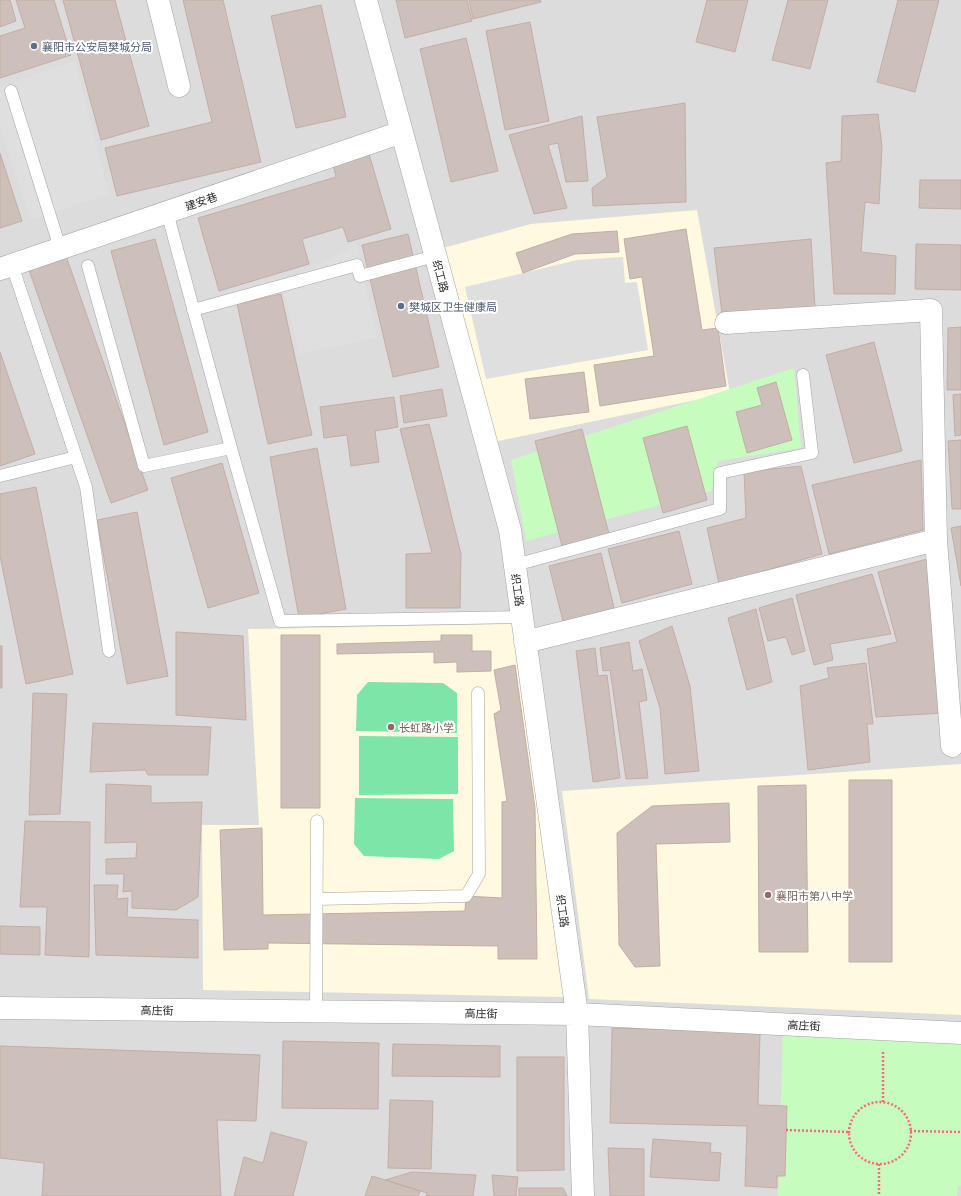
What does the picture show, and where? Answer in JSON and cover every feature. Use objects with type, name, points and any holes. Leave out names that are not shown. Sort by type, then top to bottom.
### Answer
[{"type":"street","points":[[158,0],[179,86]]},
{"type":"street","name":"织工路","points":[[366,0],[510,530],[577,1014],[584,1196]]},
{"type":"street","name":"建安巷","points":[[6,267],[402,132]]},
{"type":"street","points":[[726,323],[931,310],[936,540],[952,746]]},
{"type":"street","points":[[525,642],[936,540]]},
{"type":"street","name":"高庄街","points":[[0,1008],[577,1014],[961,1033]]},
{"type":"lane","points":[[11,91],[60,248]]},
{"type":"lane","points":[[167,212],[280,621],[522,617]]},
{"type":"lane","points":[[193,310],[357,265],[360,276],[436,256]]},
{"type":"lane","points":[[88,266],[144,466],[231,448]]},
{"type":"lane","points":[[6,267],[86,487],[109,651]]},
{"type":"lane","points":[[515,565],[720,509],[720,473],[812,453],[803,376]]},
{"type":"lane","points":[[0,476],[76,457]]},
{"type":"lane","points":[[317,898],[466,896],[479,874],[478,693]]},
{"type":"lane","points":[[316,1012],[317,822]]},
{"type":"path","points":[[882,1029],[883,1102]]},
{"type":"path","points":[[883,1102],[899,1109],[906,1116],[910,1131],[908,1145],[902,1154],[894,1160],[883,1164],[873,1163],[863,1159],[855,1152],[850,1143],[849,1132],[851,1122],[863,1107],[872,1103],[883,1102]]},
{"type":"path","points":[[786,1130],[849,1132]]},
{"type":"path","points":[[910,1131],[961,1132]]},
{"type":"path","points":[[878,1164],[879,1196]]},
{"type":"shaded area","points":[[0,0],[961,0],[961,1196],[0,1196]]},
{"type":"shaded area","points":[[75,61],[109,194],[31,220],[0,127],[0,87]]},
{"type":"shaded area","points":[[697,210],[730,393],[493,442],[443,248],[531,224]]},
{"type":"shaded area","points":[[357,245],[377,338],[300,354],[281,281],[314,267]]},
{"type":"shaded area","points":[[623,257],[625,283],[637,282],[648,350],[486,379],[465,287],[577,260]]},
{"type":"shaded area","name":"长虹路小学","points":[[514,624],[564,997],[203,990],[202,825],[259,825],[248,629]]},
{"type":"shaded area","name":"襄阳市第八中学","points":[[961,764],[961,1015],[589,999],[562,791]]},
{"type":"green space","points":[[794,368],[801,448],[718,461],[712,491],[526,541],[511,460]]},
{"type":"green space","points":[[368,682],[443,683],[457,693],[457,733],[356,731],[357,695]]},
{"type":"green space","points":[[359,736],[458,737],[458,794],[359,795]]},
{"type":"green space","points":[[355,798],[453,799],[454,851],[439,859],[364,856],[354,844]]},
{"type":"green space","points":[[783,1033],[961,1042],[961,1186],[958,1186],[957,1196],[778,1196]]},
{"type":"building","points":[[0,0],[10,0],[16,21],[0,27]]},
{"type":"building","name":"襄阳市公安局樊城分局","points":[[16,0],[54,0],[71,55],[0,78],[0,36],[25,28]]},
{"type":"building","points":[[63,0],[115,0],[149,126],[101,140]]},
{"type":"building","points":[[183,0],[223,0],[261,162],[117,196],[105,148],[212,122]]},
{"type":"building","points":[[396,0],[467,0],[472,21],[405,38]]},
{"type":"building","points":[[469,0],[540,0],[541,2],[473,19]]},
{"type":"building","points":[[707,0],[748,0],[735,52],[696,42]]},
{"type":"building","points":[[788,0],[828,0],[810,69],[772,60]]},
{"type":"building","points":[[898,0],[939,0],[915,92],[877,82]]},
{"type":"building","points":[[321,5],[346,117],[296,128],[271,16]]},
{"type":"building","points":[[530,22],[549,121],[505,130],[486,31]]},
{"type":"building","points":[[466,38],[498,171],[451,182],[420,49]]},
{"type":"building","points":[[685,103],[686,202],[593,206],[592,188],[607,177],[597,117]]},
{"type":"building","points":[[878,114],[882,147],[879,204],[865,202],[861,252],[896,256],[895,294],[834,294],[826,163],[841,161],[842,116]]},
{"type":"building","points":[[582,116],[588,181],[566,182],[558,143],[548,145],[567,208],[534,214],[509,135]]},
{"type":"building","points":[[0,153],[22,221],[0,228]]},
{"type":"building","points":[[369,154],[391,229],[348,242],[343,227],[302,239],[309,264],[219,291],[198,218],[336,177],[333,165]]},
{"type":"building","points":[[920,180],[961,180],[961,209],[919,208]]},
{"type":"building","points":[[686,229],[702,330],[718,328],[726,386],[600,406],[594,365],[654,356],[642,277],[630,279],[624,239]]},
{"type":"building","points":[[617,231],[619,252],[575,254],[523,273],[516,253],[572,234]]},
{"type":"building","name":"樊城区卫生健康局","points":[[408,234],[439,367],[393,377],[362,245]]},
{"type":"building","points":[[155,239],[208,432],[164,445],[111,251]]},
{"type":"building","points":[[811,239],[815,307],[722,314],[714,248]]},
{"type":"building","points":[[916,244],[961,245],[961,290],[915,289]]},
{"type":"building","points":[[66,256],[148,490],[111,503],[29,270]]},
{"type":"building","points":[[281,294],[312,435],[268,444],[237,304]]},
{"type":"building","points":[[961,327],[961,390],[947,390],[948,328]]},
{"type":"building","points":[[874,342],[902,451],[854,463],[826,355]]},
{"type":"building","points":[[0,352],[35,454],[0,466]]},
{"type":"building","points":[[584,372],[589,412],[530,419],[525,379]]},
{"type":"building","points":[[776,382],[792,440],[747,453],[736,412],[762,405],[757,388]]},
{"type":"building","points":[[442,389],[447,416],[404,423],[400,396]]},
{"type":"building","points":[[961,394],[961,435],[955,436],[953,395]]},
{"type":"building","points":[[394,397],[398,427],[375,431],[379,462],[351,466],[347,435],[324,438],[320,407]]},
{"type":"building","points":[[429,424],[461,554],[460,608],[406,608],[406,554],[432,553],[400,429]]},
{"type":"building","points":[[687,426],[707,500],[663,513],[643,438]]},
{"type":"building","points":[[582,429],[609,534],[562,546],[535,441]]},
{"type":"building","points":[[961,440],[961,509],[952,509],[948,441]]},
{"type":"building","points":[[317,448],[346,609],[299,618],[270,457]]},
{"type":"building","points":[[921,460],[923,530],[829,554],[812,485]]},
{"type":"building","points":[[222,463],[259,593],[208,608],[171,478]]},
{"type":"building","points":[[801,466],[822,554],[719,584],[707,528],[746,518],[744,472]]},
{"type":"building","points":[[36,487],[73,674],[26,684],[0,556],[0,494]]},
{"type":"building","points":[[137,512],[168,676],[127,684],[97,520]]},
{"type":"building","points":[[961,526],[961,586],[951,528]]},
{"type":"building","points":[[679,531],[692,584],[622,603],[608,549]]},
{"type":"building","points":[[601,553],[615,612],[564,625],[549,566]]},
{"type":"building","points":[[927,559],[944,713],[876,717],[867,649],[897,642],[878,572]]},
{"type":"building","points":[[872,574],[891,634],[830,644],[833,660],[814,665],[796,595]]},
{"type":"building","points":[[792,598],[805,651],[792,655],[786,637],[768,641],[759,608]]},
{"type":"building","points":[[756,609],[772,682],[747,690],[728,618]]},
{"type":"building","points":[[672,626],[690,686],[699,771],[665,774],[660,708],[639,641]]},
{"type":"building","points":[[176,632],[243,636],[246,720],[176,715]]},
{"type":"building","points":[[281,635],[320,635],[320,808],[281,808]]},
{"type":"building","points":[[441,635],[472,635],[472,651],[491,651],[491,671],[457,672],[457,662],[434,663],[434,652],[337,654],[337,644],[441,641]]},
{"type":"building","points":[[629,642],[633,671],[642,669],[647,700],[639,702],[648,778],[626,779],[610,670],[603,671],[600,648]]},
{"type":"building","points":[[0,646],[2,646],[2,688],[0,688]]},
{"type":"building","points":[[595,648],[598,676],[607,675],[620,778],[593,782],[576,651]]},
{"type":"building","points":[[866,663],[873,724],[867,724],[870,762],[808,770],[800,686],[829,678],[827,668]]},
{"type":"building","points":[[515,665],[535,808],[537,959],[498,959],[498,946],[268,943],[268,949],[224,950],[220,830],[262,828],[263,915],[465,911],[466,896],[502,898],[502,802],[507,801],[494,714],[501,710],[494,670]]},
{"type":"building","points":[[33,693],[67,694],[60,814],[29,815]]},
{"type":"building","points":[[93,723],[211,727],[208,775],[148,775],[145,770],[90,772]]},
{"type":"building","points":[[849,780],[892,780],[892,962],[849,962]]},
{"type":"building","points":[[106,784],[151,786],[151,803],[202,802],[198,897],[176,910],[132,908],[132,891],[123,892],[124,874],[106,874],[106,859],[136,858],[137,842],[105,843]]},
{"type":"building","points":[[806,785],[808,952],[759,952],[758,786]]},
{"type":"building","points":[[729,803],[730,842],[656,844],[660,966],[635,967],[619,945],[617,833],[652,806]]},
{"type":"building","points":[[25,821],[90,822],[89,957],[45,955],[47,907],[20,907]]},
{"type":"building","points":[[94,885],[118,885],[117,899],[128,898],[127,917],[198,920],[198,958],[96,955]]},
{"type":"building","points":[[0,926],[40,927],[40,955],[0,954]]},
{"type":"building","points":[[612,1028],[760,1032],[758,1105],[787,1106],[785,1176],[777,1176],[777,1188],[745,1186],[747,1126],[610,1123]]},
{"type":"building","points":[[283,1041],[379,1043],[378,1109],[282,1108]]},
{"type":"building","points":[[393,1044],[500,1046],[500,1077],[392,1076]]},
{"type":"building","points":[[0,1046],[260,1055],[256,1121],[217,1120],[221,1196],[42,1196],[44,1163],[0,1158]]},
{"type":"building","points":[[517,1057],[564,1057],[564,1170],[517,1171]]},
{"type":"building","points":[[390,1100],[433,1101],[431,1169],[388,1168]]},
{"type":"building","points":[[271,1132],[307,1142],[293,1196],[234,1196],[244,1157],[263,1163]]},
{"type":"building","points":[[653,1139],[711,1143],[710,1152],[721,1153],[719,1181],[650,1177]]},
{"type":"building","points":[[608,1148],[644,1149],[644,1196],[610,1196]]},
{"type":"building","points":[[412,1172],[476,1175],[473,1196],[426,1196],[427,1193],[385,1180]]},
{"type":"building","points":[[492,1175],[518,1177],[516,1196],[494,1196]]},
{"type":"building","points":[[372,1176],[420,1191],[418,1196],[365,1196]]},
{"type":"building","points":[[519,1188],[563,1188],[567,1196],[519,1196]]},
{"type":"place","name":"襄阳市公安局樊城分局","points":[[34,46]]},
{"type":"place","name":"樊城区卫生健康局","points":[[401,306]]},
{"type":"place","name":"长虹路小学","points":[[391,727]]},
{"type":"place","name":"襄阳市第八中学","points":[[768,895]]}]
